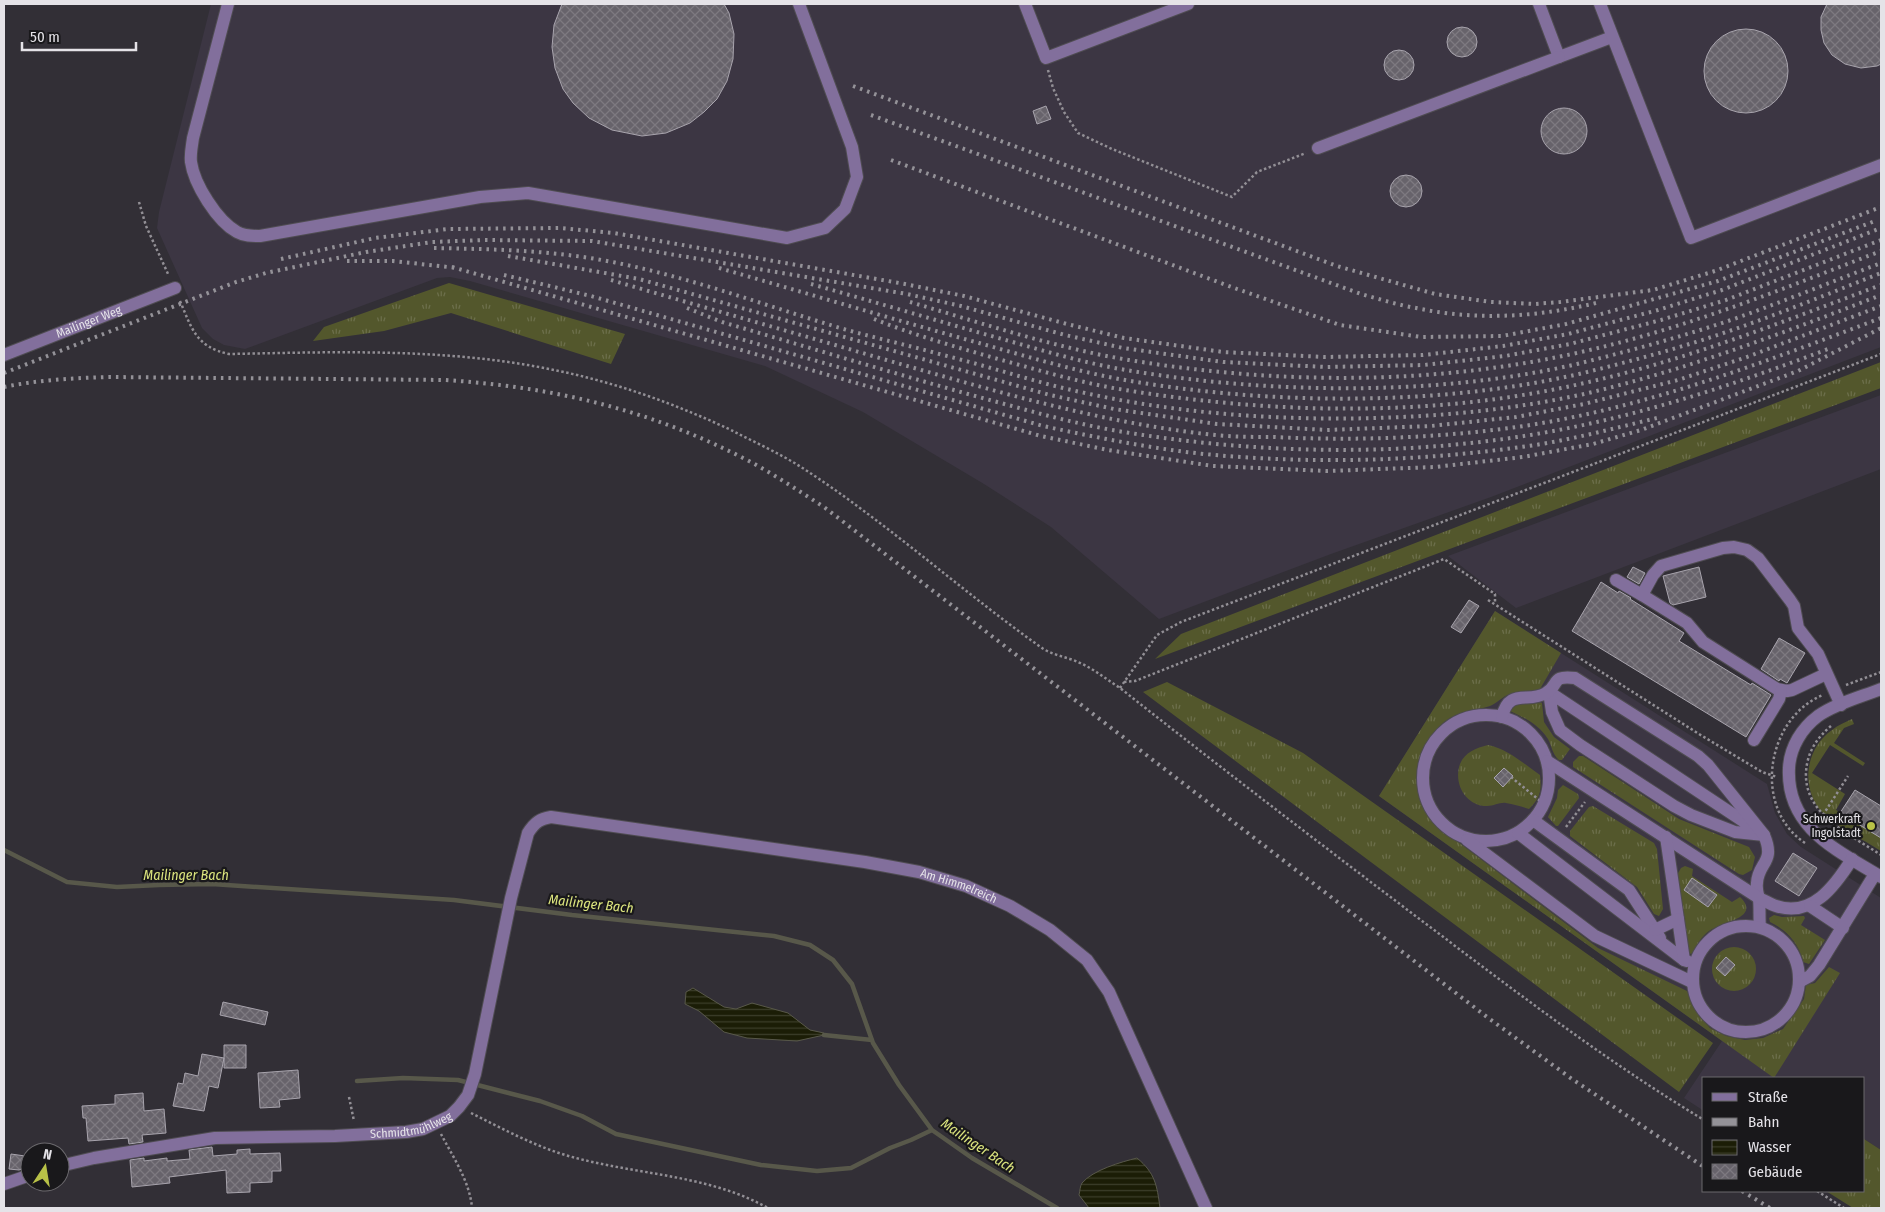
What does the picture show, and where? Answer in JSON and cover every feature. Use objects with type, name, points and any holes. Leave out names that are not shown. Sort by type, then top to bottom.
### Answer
[{"type":"street","points":[[228,4],[193,138],[191,161],[196,180],[207,201],[222,220],[236,232],[243,235],[260,236],[480,197],[528,193],[787,238],[825,228],[845,209],[857,177],[852,147],[798,4]]},
{"type":"street","points":[[1024,4],[1046,58],[1188,4]]},
{"type":"street","points":[[1539,4],[1559,57]]},
{"type":"street","points":[[1600,4],[1691,238],[1881,165]]},
{"type":"street","points":[[1318,148],[1612,37]]},
{"type":"street","name":"Mailinger Weg","points":[[4,355],[174,288]]},
{"type":"street","points":[[1642,595],[1656,570],[1666,563],[1723,548],[1734,547],[1746,550],[1758,558],[1790,600],[1796,613],[1798,628],[1812,645],[1841,705]]},
{"type":"street","points":[[1616,580],[1687,623],[1703,642],[1781,691],[1792,690],[1826,674]]},
{"type":"street","points":[[1502,717],[1504,706],[1513,699],[1540,696],[1548,692],[1555,682],[1563,677],[1575,678],[1698,756],[1712,770],[1764,835],[1769,847],[1766,862],[1758,876],[1756,886],[1759,898],[1760,927]]},
{"type":"street","points":[[1800,982],[1810,976],[1819,965],[1878,875],[1830,845],[1803,820],[1794,805],[1789,778],[1790,761],[1796,742],[1804,728],[1818,716],[1881,689]]},
{"type":"street","points":[[1754,740],[1779,699],[1781,691]]},
{"type":"street","points":[[1548,692],[1764,835]]},
{"type":"street","points":[[1548,692],[1552,712],[1560,730],[1580,745],[1691,815],[1735,832],[1764,835]]},
{"type":"street","points":[[1461,836],[1480,841],[1500,840],[1518,833],[1534,820],[1544,804],[1550,782],[1547,761],[1538,741],[1522,726],[1502,717],[1480,715],[1459,721],[1441,734],[1429,752],[1424,771],[1424,791],[1432,810],[1444,825],[1595,936],[1692,982]]},
{"type":"street","points":[[1547,761],[1759,898],[1776,906],[1795,909],[1810,906],[1820,899],[1837,880],[1852,859]]},
{"type":"street","name":"Am Himmelreich","points":[[540,820],[552,817],[569,818],[632,829],[865,862],[919,872],[966,886],[1010,906],[1050,930],[1087,960],[1109,992],[1206,1208]]},
{"type":"street","name":"Schmidtmühlweg","points":[[70,1164],[215,1138],[406,1132],[423,1129],[450,1116],[468,1095],[475,1074],[511,898],[528,833],[534,824],[540,820]]},
{"type":"street","points":[[1534,820],[1629,890],[1665,947]]},
{"type":"street","points":[[1518,833],[1665,947],[1689,962]]},
{"type":"street","points":[[1666,837],[1678,919],[1689,962],[1695,998],[1704,1012],[1716,1024],[1734,1031],[1752,1032],[1770,1027],[1785,1016],[1795,1000],[1800,982],[1797,964],[1789,947],[1775,934],[1760,927],[1743,925],[1726,929],[1712,937],[1689,962]]},
{"type":"street","points":[[1810,906],[1842,928]]},
{"type":"street","points":[[1655,930],[1678,919]]},
{"type":"street","points":[[4,1184],[20,1178]]},
{"type":"path","points":[[1046,58],[1052,88],[1064,112],[1078,133],[1112,149],[1232,196],[1257,172],[1318,148]]},
{"type":"path","points":[[139,202],[146,226],[191,324],[202,343],[215,351],[229,354],[344,352],[417,354],[543,368],[642,393],[708,419],[800,466],[844,497],[1045,650],[1092,668],[1120,688],[1522,996],[1604,1055],[1702,1119]]},
{"type":"path","points":[[1120,688],[1157,636],[1181,622],[1881,354]]},
{"type":"path","points":[[1124,682],[1135,681],[1444,559],[1495,594],[1495,604]]},
{"type":"path","points":[[1488,600],[1762,772],[1772,776],[1789,778]]},
{"type":"path","points":[[1808,846],[1789,827],[1779,811],[1773,793],[1773,757],[1778,740],[1789,721],[1802,706],[1819,696],[1881,672]]},
{"type":"path","points":[[1838,722],[1821,734],[1808,757],[1806,767],[1807,787],[1811,801],[1823,816],[1881,855]]},
{"type":"path","points":[[1823,816],[1848,776]]},
{"type":"path","points":[[1512,778],[1544,804]]},
{"type":"path","points":[[1557,838],[1594,791]]},
{"type":"path","points":[[349,1097],[358,1134]]},
{"type":"path","points":[[459,1107],[540,1146],[576,1158],[702,1182],[748,1197],[768,1208]]},
{"type":"path","points":[[436,1124],[462,1175],[472,1208]]},
{"type":"path","points":[[1819,1192],[1844,1208]]},
{"type":"shaded area","points":[[211,4],[1881,4],[1881,347],[1491,497],[1331,554],[1159,619],[1051,527],[984,484],[863,412],[765,366],[470,281],[450,277],[437,278],[245,349],[224,345],[213,339],[202,328],[157,228],[159,212]]},
{"type":"shaded area","points":[[1881,395],[1881,469],[1516,608],[1448,556]]},
{"type":"shaded area","points":[[1495,611],[1767,784],[1775,813],[1787,834],[1801,847],[1881,898],[1881,1150],[1865,1140],[1865,1077],[1702,1077],[1702,1110],[1684,1098],[1722,1041],[1379,796]]},
{"type":"green space","points":[[449,283],[625,334],[611,364],[451,313],[384,331],[313,341],[324,327]]},
{"type":"green space","points":[[1881,362],[1881,388],[1155,659],[1181,634]]},
{"type":"green space","points":[[1495,611],[1561,653],[1540,689],[1510,694],[1490,706],[1456,715],[1439,726],[1431,737],[1421,759],[1420,782],[1425,805],[1437,826],[1598,948],[1687,991],[1699,1016],[1710,1028],[1726,1036],[1745,1040],[1763,1038],[1783,1029],[1804,999],[1806,985],[1815,983],[1829,967],[1840,973],[1775,1077],[1773,1077],[1379,796]]},
{"type":"green space","points":[[1167,682],[1303,753],[1713,1043],[1679,1092],[1143,692]]},
{"type":"green space","points":[[1537,701],[1542,703],[1544,722],[1554,737],[1570,749],[1562,760],[1559,760],[1555,755],[1548,739],[1536,725],[1510,711],[1512,704]]},
{"type":"green space","points":[[1852,719],[1854,724],[1844,728],[1834,743],[1865,763],[1863,766],[1830,745],[1812,773],[1845,794],[1836,810],[1881,838],[1881,851],[1841,827],[1821,811],[1814,801],[1810,790],[1809,768],[1816,747],[1832,730]]},
{"type":"green space","points":[[1488,745],[1509,753],[1540,775],[1541,786],[1539,794],[1529,809],[1506,803],[1490,806],[1480,805],[1467,798],[1463,792],[1458,779],[1462,760],[1471,751]]},
{"type":"green space","points":[[1579,756],[1583,756],[1679,819],[1749,847],[1755,857],[1752,870],[1743,875],[1739,874],[1573,767],[1573,762]]},
{"type":"green space","points":[[1563,785],[1578,794],[1579,798],[1558,826],[1556,826],[1548,817],[1557,798],[1558,790]]},
{"type":"green space","points":[[1593,806],[1654,843],[1657,849],[1663,909],[1659,916],[1654,914],[1637,887],[1570,836],[1570,831],[1589,807]]},
{"type":"green space","points":[[1685,866],[1693,869],[1692,876],[1732,902],[1740,897],[1745,904],[1746,910],[1737,919],[1709,931],[1693,953],[1690,954],[1688,952],[1677,875],[1681,868]]},
{"type":"green space","points":[[1774,915],[1782,917],[1804,916],[1805,918],[1801,925],[1825,940],[1809,964],[1803,962],[1799,949],[1787,933],[1770,922],[1769,918]]},
{"type":"green space","points":[[1734,947],[1746,951],[1752,957],[1756,969],[1752,981],[1746,987],[1734,991],[1722,987],[1716,981],[1712,969],[1716,957],[1722,951]]},
{"type":"green space","points":[[1865,1140],[1881,1150],[1881,1208],[1853,1208],[1828,1192],[1865,1192]]},
{"type":"water","points":[[693,988],[724,1007],[736,1009],[752,1003],[788,1013],[810,1030],[824,1033],[824,1035],[797,1041],[747,1038],[724,1032],[699,1011],[685,1004],[686,992]]},
{"type":"water","points":[[1137,1158],[1148,1169],[1154,1180],[1160,1208],[1089,1208],[1079,1195],[1082,1183],[1100,1170]]},
{"type":"building","points":[[562,4],[724,4],[729,13],[734,34],[733,59],[727,81],[717,99],[690,123],[666,133],[642,136],[612,130],[589,118],[573,103],[563,89],[555,68],[552,47],[554,25]]},
{"type":"building","points":[[1827,4],[1881,4],[1881,64],[1861,68],[1845,64],[1832,55],[1824,43],[1821,30],[1821,17]]},
{"type":"building","points":[[1462,27],[1468,28],[1476,36],[1476,48],[1468,56],[1462,57],[1456,56],[1448,48],[1447,42],[1448,36],[1456,28]]},
{"type":"building","points":[[1746,29],[1762,32],[1776,41],[1785,55],[1788,71],[1785,87],[1776,101],[1762,110],[1746,113],[1730,110],[1716,101],[1707,87],[1704,71],[1707,55],[1716,41],[1730,32]]},
{"type":"building","points":[[1399,50],[1410,54],[1414,65],[1410,76],[1399,80],[1388,76],[1384,65],[1388,54]]},
{"type":"building","points":[[1046,106],[1051,119],[1037,124],[1033,111]]},
{"type":"building","points":[[1560,108],[1568,108],[1577,112],[1583,118],[1587,131],[1583,144],[1577,150],[1568,154],[1560,154],[1551,150],[1545,144],[1541,135],[1541,127],[1545,118],[1551,112]]},
{"type":"building","points":[[1406,175],[1418,179],[1422,191],[1418,203],[1406,207],[1394,203],[1390,191],[1394,179]]},
{"type":"building","points":[[1633,567],[1645,573],[1639,584],[1627,577]]},
{"type":"building","points":[[1699,567],[1706,597],[1673,605],[1670,603],[1663,576]]},
{"type":"building","points":[[1601,582],[1618,593],[1619,591],[1631,598],[1684,633],[1679,641],[1771,695],[1746,737],[1572,631]]},
{"type":"building","points":[[1469,600],[1479,606],[1461,633],[1451,627]]},
{"type":"building","points":[[1779,638],[1805,653],[1787,683],[1780,679],[1779,681],[1761,669]]},
{"type":"building","points":[[1504,768],[1513,776],[1503,787],[1494,778]]},
{"type":"building","name":"Schwerkraft Ingolstadt","points":[[1855,790],[1881,806],[1881,838],[1840,813]]},
{"type":"building","points":[[1793,853],[1817,868],[1799,896],[1775,881]]},
{"type":"building","points":[[1692,878],[1717,895],[1708,907],[1684,890]]},
{"type":"building","points":[[1726,957],[1735,965],[1725,976],[1716,968]]},
{"type":"building","points":[[223,1002],[268,1012],[265,1025],[220,1015]]},
{"type":"building","points":[[224,1045],[246,1045],[246,1068],[224,1068]]},
{"type":"building","points":[[202,1054],[224,1058],[218,1088],[209,1086],[204,1111],[173,1106],[178,1083],[183,1084],[185,1073],[198,1076]]},
{"type":"building","points":[[298,1070],[300,1098],[279,1100],[280,1107],[260,1108],[258,1073]]},
{"type":"building","points":[[143,1093],[144,1111],[164,1109],[166,1133],[142,1135],[143,1142],[129,1144],[128,1138],[88,1141],[86,1118],[83,1118],[82,1106],[115,1104],[115,1095]]},
{"type":"building","points":[[212,1147],[213,1156],[237,1154],[237,1150],[250,1149],[250,1154],[280,1153],[281,1171],[272,1171],[272,1182],[250,1183],[250,1192],[227,1193],[226,1170],[169,1177],[170,1183],[132,1187],[130,1160],[144,1158],[144,1161],[167,1158],[167,1161],[190,1159],[189,1150]]},
{"type":"building","points":[[11,1154],[20,1155],[20,1170],[9,1169]]},
{"type":"waterway","name":"Mailinger Bach","points":[[4,850],[67,882],[117,887],[212,884],[454,900],[572,915],[774,936],[810,945],[833,960],[852,984],[873,1043],[899,1085],[932,1130],[972,1158],[1057,1208]]},
{"type":"waterway","points":[[824,1035],[872,1040]]},
{"type":"waterway","points":[[357,1081],[403,1078],[458,1080],[540,1101],[582,1116],[616,1134],[761,1165],[817,1171],[851,1168],[890,1148],[932,1130]]},
{"type":"railway","points":[[853,86],[1337,266],[1435,294],[1491,302],[1535,304],[1653,290],[1715,271],[1881,207]]},
{"type":"railway","points":[[871,115],[1361,294],[1395,304],[1461,315],[1507,316],[1552,312],[1596,303]]},
{"type":"railway","points":[[891,160],[1237,289],[1340,325],[1421,337],[1502,336],[1566,324],[1718,281],[1875,221]]},
{"type":"railway","points":[[281,259],[375,238],[448,229],[560,228],[614,233],[964,296],[1124,338],[1223,352],[1325,357],[1423,355],[1503,346],[1568,334],[1658,310],[1722,290],[1881,228]]},
{"type":"railway","points":[[4,373],[236,282],[266,273],[366,252],[432,242],[484,240],[592,241],[907,294],[1123,348],[1223,362],[1326,367],[1424,365],[1505,356],[1570,344],[1661,320],[1726,300],[1881,240]]},
{"type":"railway","points":[[434,248],[492,249],[590,258],[680,278],[827,324],[1051,385],[1131,402],[1172,408],[1212,413],[1294,418],[1335,419],[1428,416],[1507,408],[1584,394],[1697,362],[1771,337],[1881,295]]},
{"type":"railway","points":[[910,302],[1043,341],[1123,359],[1179,367],[1291,377],[1348,378],[1404,376],[1461,372],[1517,364],[1612,345],[1690,322],[1881,251]]},
{"type":"railway","points":[[508,256],[639,279],[1050,395],[1114,409],[1217,424],[1327,430],[1431,426],[1516,417],[1584,404],[1678,380],[1747,357],[1881,306]]},
{"type":"railway","points":[[347,261],[393,261],[457,268]]},
{"type":"railway","points":[[811,284],[1046,351],[1120,369],[1175,377],[1290,387],[1408,387],[1522,375],[1577,364],[1655,344],[1731,320],[1881,263]]},
{"type":"railway","points":[[452,267],[1041,436],[1108,450],[1213,466],[1327,471],[1435,467],[1523,457],[1593,444],[1641,430],[1798,371],[1881,328]]},
{"type":"railway","points":[[719,268],[1014,353],[1119,379],[1175,388],[1232,394],[1290,398],[1349,399],[1408,397],[1466,392],[1524,385],[1579,374],[1716,336],[1881,273]]},
{"type":"railway","points":[[504,275],[591,296],[1043,426],[1193,453],[1291,460],[1406,458],[1521,447],[1591,434],[1661,417]]},
{"type":"railway","points":[[611,280],[1002,393],[1086,413],[1172,430],[1245,437],[1396,438],[1487,431],[1564,419],[1610,409],[1702,383],[1881,318]]},
{"type":"railway","points":[[874,319],[920,336],[998,359],[1119,389],[1234,404],[1350,409],[1466,403],[1523,395],[1619,375],[1732,340],[1881,285]]},
{"type":"railway","points":[[687,308],[722,322],[1040,414],[1112,430],[1171,439],[1291,449],[1411,448],[1529,435],[1619,417],[1679,400],[1769,371],[1828,349]]},
{"type":"railway","points":[[4,387],[56,380],[110,377],[445,380],[486,383],[564,395],[601,404],[639,415],[712,443],[759,466],[824,507],[1487,1017],[1572,1079],[1702,1166]]},
{"type":"railway","points":[[1744,1192],[1770,1208]]},
{"type":"place","name":"Schwerkraft Ingolstadt","points":[[1871,826]]}]
